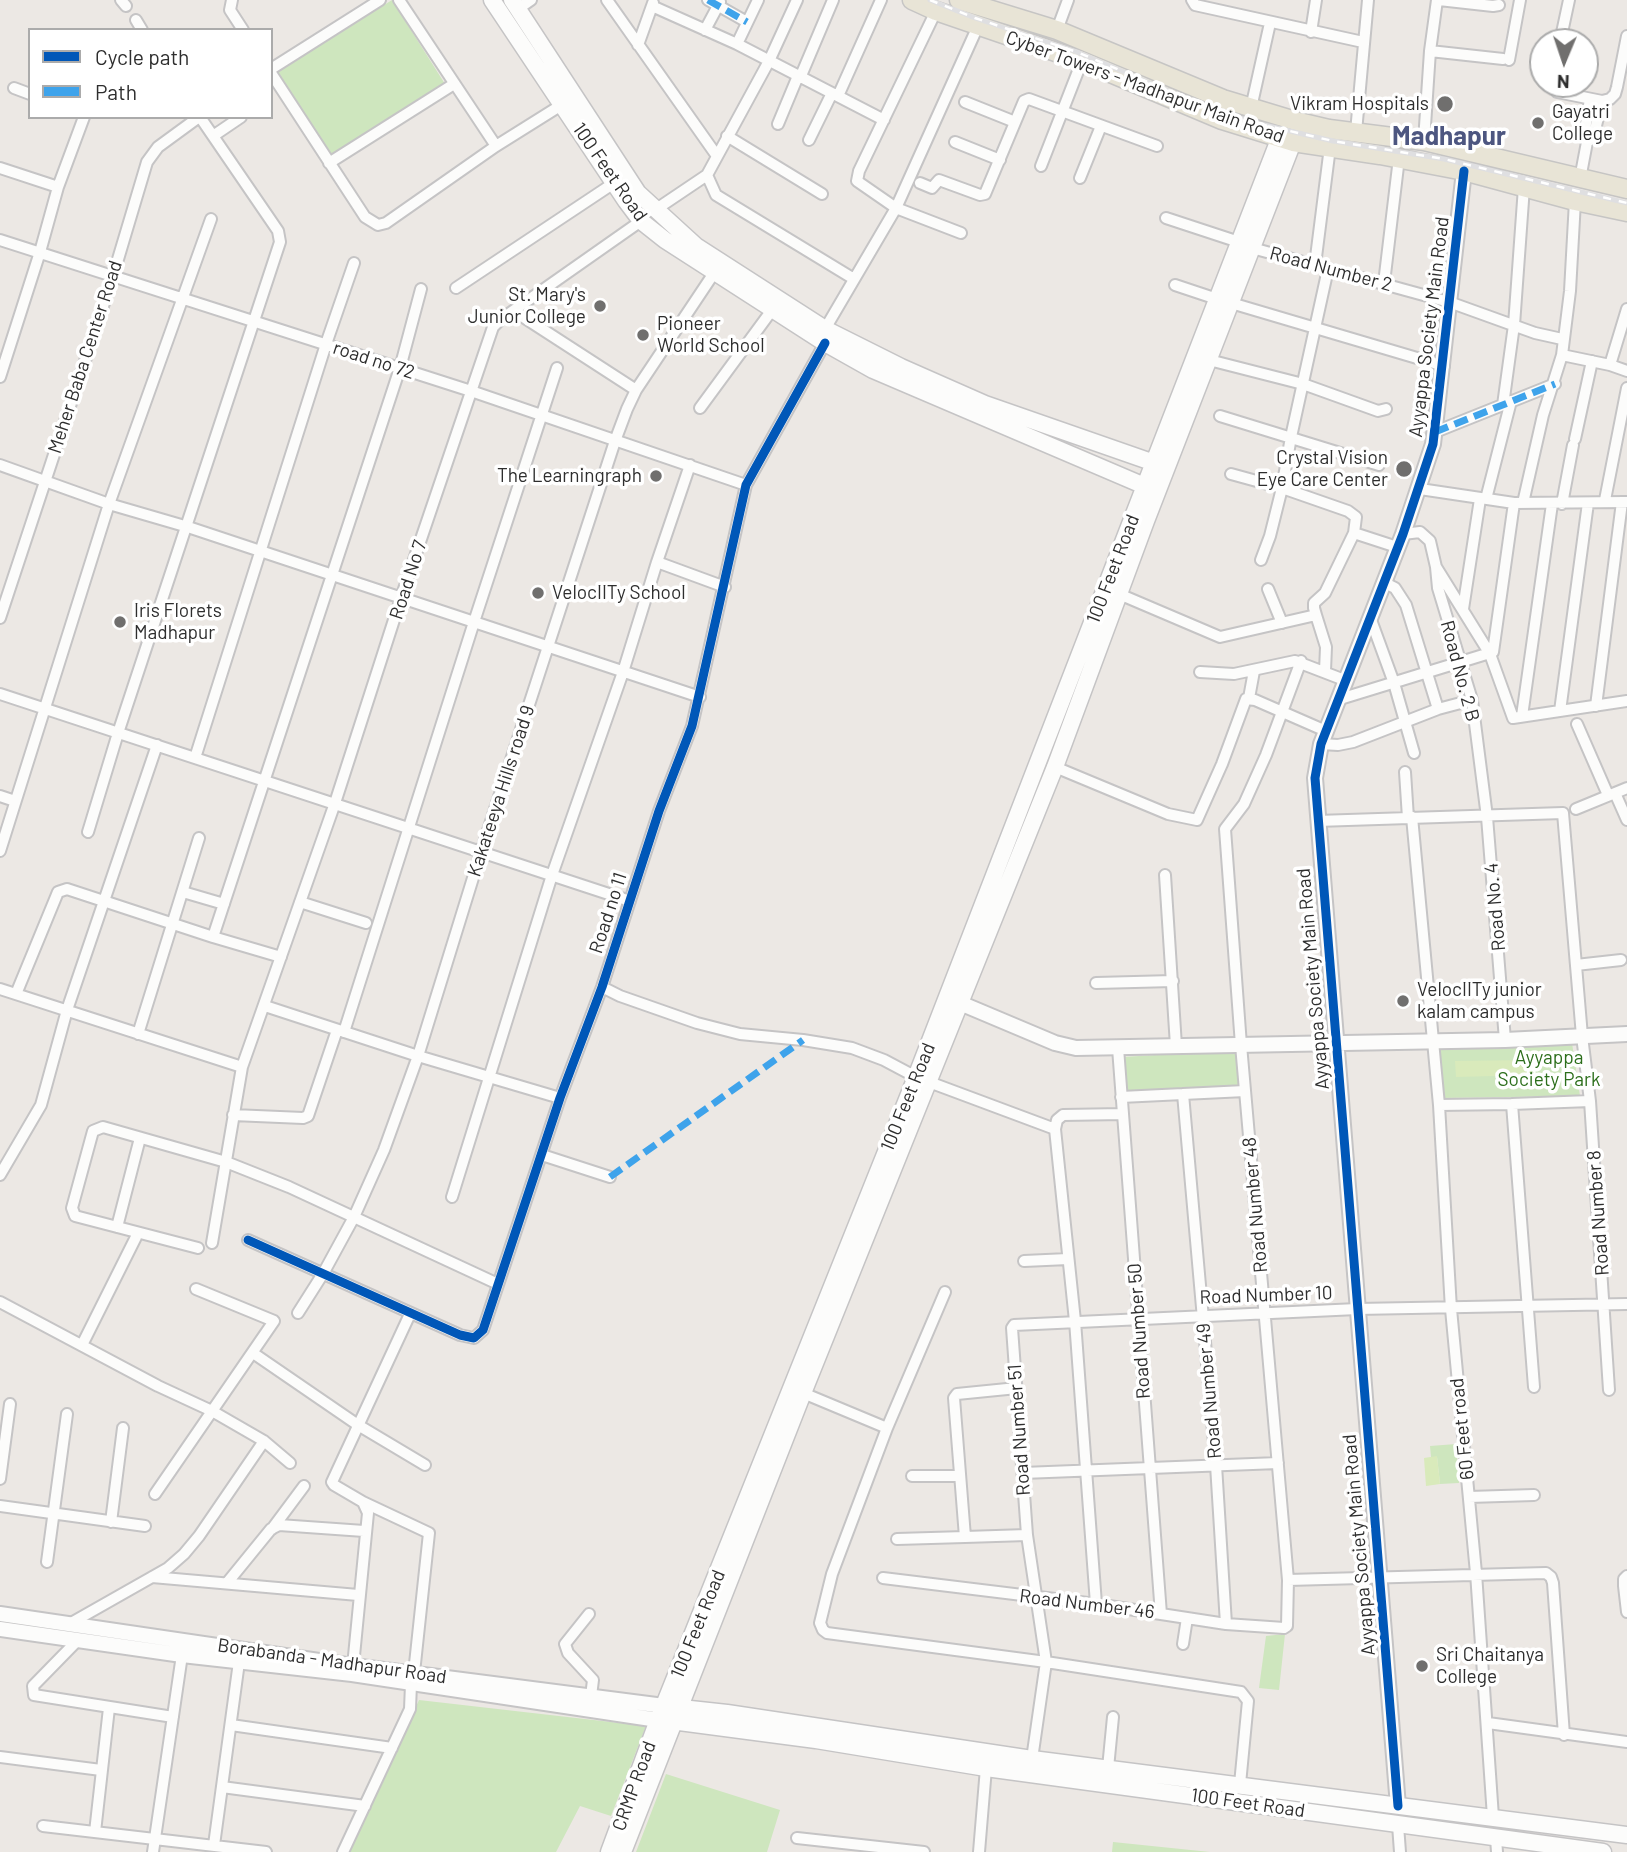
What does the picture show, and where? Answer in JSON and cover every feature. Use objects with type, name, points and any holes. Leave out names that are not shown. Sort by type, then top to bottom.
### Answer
[{"type":"main road","name":"100 Feet Road","points":[[492,0],[563,104],[583,122],[638,193],[695,246],[885,376],[1151,488]]},
{"type":"main road","name":"Cyber Towers - Madhapur Main Road","points":[[912,0],[936,11],[1082,61],[1192,108],[1286,140],[1464,171],[1627,212]]},
{"type":"main road","name":"Cyber Towers - Madhapur Main Road","points":[[972,2],[1056,30],[1163,76],[1251,108],[1299,122],[1424,141],[1627,189]]},
{"type":"main road","name":"100 Feet Road","points":[[520,3],[614,183],[641,221],[772,310],[825,336],[985,404],[1161,465],[803,1393],[669,1714]]},
{"type":"main road","points":[[1161,465],[1286,140]]},
{"type":"main road","points":[[1161,465],[1209,360],[1224,301]]},
{"type":"main road","name":"100 Feet Road","points":[[669,1714],[923,1079],[960,1003],[1055,767],[1119,594],[1151,488]]},
{"type":"main road","name":"100 Feet Road","points":[[669,1714],[727,1713],[1108,1768],[1497,1845],[1603,1852]]},
{"type":"main road","name":"100 Feet Road","points":[[669,1714],[986,1768],[1191,1786],[1240,1784],[1627,1835]]},
{"type":"main road","name":"CRMP Road","points":[[610,1852],[669,1714]]},
{"type":"main road","name":"CRMP Road","points":[[623,1852],[669,1714]]},
{"type":"street","points":[[273,70],[380,0]]},
{"type":"street","points":[[399,0],[496,146]]},
{"type":"street","points":[[607,0],[717,156]]},
{"type":"street","points":[[737,44],[758,0]]},
{"type":"street","points":[[655,210],[707,175],[769,61],[797,0]]},
{"type":"street","points":[[778,124],[833,0]]},
{"type":"street","points":[[809,140],[881,0]]},
{"type":"street","points":[[1056,30],[1068,0]]},
{"type":"street","points":[[1192,0],[1195,5],[1270,23],[1363,41]]},
{"type":"street","points":[[1311,32],[1316,0]]},
{"type":"street","points":[[1356,132],[1368,0]]},
{"type":"street","points":[[1424,141],[1430,51],[1438,0],[1499,5]]},
{"type":"street","points":[[1430,51],[1506,60],[1520,0]]},
{"type":"street","points":[[1563,28],[1569,0]]},
{"type":"street","points":[[231,1],[230,10],[242,28]]},
{"type":"street","points":[[705,30],[716,2],[747,23]]},
{"type":"street","points":[[638,45],[653,3],[884,120]]},
{"type":"street","points":[[936,11],[859,171],[858,181],[896,208],[961,233]]},
{"type":"street","points":[[1251,108],[1270,23]]},
{"type":"street","name":"Road no 11","points":[[248,1240],[460,1335],[474,1338],[483,1330],[560,1098],[602,987],[659,811],[681,757],[700,697],[746,485],[854,279],[896,208],[978,26]]},
{"type":"street","points":[[1585,98],[1602,101],[1610,99],[1615,93],[1627,36]]},
{"type":"street","points":[[1041,166],[1082,61]]},
{"type":"street","points":[[273,75],[365,217],[378,225],[386,223],[496,146],[563,104]]},
{"type":"street","points":[[329,163],[454,84]]},
{"type":"street","points":[[14,88],[28,93]]},
{"type":"street","points":[[273,95],[281,89]]},
{"type":"street","points":[[920,183],[932,188],[939,180],[980,195],[985,194],[1024,101],[1029,99],[1157,146]]},
{"type":"street","points":[[1580,179],[1587,142],[1584,136],[1590,99]]},
{"type":"street","points":[[1587,142],[1592,138],[1602,101]]},
{"type":"street","points":[[965,102],[1015,122]]},
{"type":"street","points":[[0,377],[58,187],[83,119]]},
{"type":"street","name":"Meher Baba Center Road","points":[[0,618],[151,154],[197,119]]},
{"type":"street","points":[[88,832],[280,236],[201,119]]},
{"type":"street","points":[[213,136],[238,119]]},
{"type":"street","points":[[1080,178],[1101,125]]},
{"type":"street","points":[[727,136],[822,194]]},
{"type":"street","points":[[954,142],[1000,160]]},
{"type":"street","points":[[1315,265],[1330,147]]},
{"type":"street","points":[[1384,283],[1399,158]]},
{"type":"street","points":[[0,168],[58,187]]},
{"type":"street","name":"Ayyappa Society Main Road","points":[[1398,1806],[1315,778],[1324,738],[1420,489],[1435,432],[1464,171]]},
{"type":"street","points":[[707,175],[716,195],[854,279]]},
{"type":"street","points":[[456,288],[614,183]]},
{"type":"street","points":[[1463,609],[1483,499],[1507,403],[1524,187]]},
{"type":"street","points":[[1340,699],[1490,654],[1494,648],[1519,503],[1562,355],[1562,338],[1570,291],[1575,201]]},
{"type":"street","name":"Road Number 2","points":[[1166,218],[1246,245],[1449,302],[1535,333],[1562,338]]},
{"type":"street","points":[[0,851],[108,504],[211,219]]},
{"type":"street","name":"Road No 7","points":[[212,1243],[242,1067],[335,803],[493,327],[641,221]]},
{"type":"street","name":"road no 72","points":[[0,240],[471,391],[746,485]]},
{"type":"street","points":[[195,758],[354,263]]},
{"type":"street","points":[[1261,560],[1282,488],[1328,269]]},
{"type":"street","name":"Kakateeya Hills road 9","points":[[298,1313],[354,1217],[384,1150],[418,1056],[481,852],[615,441],[636,390],[714,273]]},
{"type":"street","points":[[1175,285],[1444,366]]},
{"type":"street","points":[[213,937],[400,368],[422,289]]},
{"type":"street","points":[[1610,365],[1627,309]]},
{"type":"street","points":[[700,408],[772,310]]},
{"type":"street","points":[[514,311],[636,390]]},
{"type":"street","points":[[1562,355],[1627,371]]},
{"type":"street","points":[[1209,360],[1303,384],[1378,411],[1385,409]]},
{"type":"street","points":[[1522,716],[1557,504],[1592,361]]},
{"type":"street","points":[[233,1115],[308,1116],[410,828],[557,368]]},
{"type":"street","points":[[1435,432],[1555,384]]},
{"type":"street","points":[[1605,500],[1627,388]]},
{"type":"street","points":[[1220,416],[1379,465]]},
{"type":"street","points":[[0,465],[108,504],[188,527],[700,697]]},
{"type":"street","points":[[452,1196],[552,875],[623,672],[690,465]]},
{"type":"street","points":[[1231,474],[1282,488],[1354,514],[1357,521],[1354,533],[1325,593],[1314,603],[1326,647],[1325,671]]},
{"type":"street","points":[[1420,489],[1519,503],[1588,503],[1605,500],[1625,502],[1596,706]]},
{"type":"street","points":[[1560,711],[1588,503]]},
{"type":"street","points":[[1354,533],[1400,541],[1414,532],[1425,534],[1430,541],[1436,567],[1490,654],[1513,718],[1626,702],[1627,688]]},
{"type":"street","points":[[657,562],[725,587]]},
{"type":"street","name":"Road No. 2 B","points":[[1436,567],[1438,588],[1472,700],[1487,817]]},
{"type":"street","points":[[1385,583],[1399,593],[1406,605],[1438,709]]},
{"type":"street","points":[[1268,589],[1282,624]]},
{"type":"street","points":[[1119,594],[1220,637],[1316,615]]},
{"type":"street","points":[[1371,620],[1407,721],[1415,753]]},
{"type":"street","points":[[1282,711],[1301,661]]},
{"type":"street","points":[[1200,672],[1234,674],[1301,661],[1347,681]]},
{"type":"street","points":[[1055,767],[1168,814],[1197,820],[1222,764],[1245,701],[1249,698],[1254,671]]},
{"type":"street","points":[[0,694],[630,901]]},
{"type":"street","points":[[1249,698],[1282,711],[1324,738],[1353,742],[1438,709],[1472,700]]},
{"type":"street","name":"Road Number 48","points":[[1282,711],[1244,804],[1225,829],[1241,1045],[1288,1580],[1288,1623]]},
{"type":"street","points":[[1577,724],[1627,820]]},
{"type":"street","points":[[0,1175],[41,1105],[67,1010],[157,745]]},
{"type":"street","name":"60 Feet road","points":[[1405,772],[1439,1105],[1451,1308],[1476,1573],[1493,1817]]},
{"type":"street","points":[[1576,810],[1627,788]]},
{"type":"street","points":[[0,796],[15,801]]},
{"type":"street","name":"Road Number 8","points":[[1487,817],[1563,813],[1581,1036],[1590,1101],[1609,1390]]},
{"type":"street","points":[[1317,821],[1487,817]]},
{"type":"street","name":"Road No. 4","points":[[1487,817],[1505,1040]]},
{"type":"street","points":[[138,1034],[199,838]]},
{"type":"street","points":[[1165,875],[1177,1046]]},
{"type":"street","points":[[16,994],[58,892],[67,889],[173,925],[281,957]]},
{"type":"street","points":[[183,892],[224,904]]},
{"type":"street","points":[[300,902],[366,923]]},
{"type":"street","points":[[1576,965],[1621,960]]},
{"type":"street","points":[[1096,983],[1173,981]]},
{"type":"street","points":[[602,987],[697,1023],[740,1034],[852,1048],[923,1079],[1055,1129]]},
{"type":"street","points":[[0,989],[242,1067]]},
{"type":"street","points":[[960,1003],[1065,1046],[1118,1048],[1505,1040],[1627,1034]]},
{"type":"street","points":[[265,1006],[418,1056],[560,1098]]},
{"type":"street","name":"Road Number 50","points":[[1118,1048],[1161,1614]]},
{"type":"street","points":[[1122,1097],[1245,1091]]},
{"type":"street","name":"Road Number 49","points":[[1183,1094],[1216,1465],[1226,1625]]},
{"type":"street","points":[[1439,1105],[1590,1101]]},
{"type":"street","points":[[1512,1104],[1534,1387]]},
{"type":"street","points":[[1096,1604],[1075,1321],[1055,1129],[1057,1120],[1063,1115],[1123,1114]]},
{"type":"street","points":[[198,1248],[75,1216],[72,1208],[93,1131],[103,1127],[226,1162],[354,1217],[498,1284]]},
{"type":"street","points":[[117,1227],[140,1138]]},
{"type":"street","points":[[542,1155],[610,1177]]},
{"type":"street","points":[[82,1345],[136,1237]]},
{"type":"street","points":[[1024,1261],[1068,1259]]},
{"type":"street","points":[[155,1494],[274,1321],[196,1289]]},
{"type":"street","points":[[945,1292],[887,1428],[832,1574],[820,1623],[823,1630],[827,1633],[1046,1662],[1241,1692],[1248,1701],[1240,1784]]},
{"type":"street","points":[[0,1302],[159,1386],[212,1410],[264,1441],[290,1463]]},
{"type":"street","name":"Road Number 10","points":[[1075,1321],[1357,1309],[1627,1304]]},
{"type":"street","points":[[343,1852],[412,1704],[429,1533],[363,1502],[332,1482],[411,1314]]},
{"type":"street","name":"Road Number 51","points":[[1032,1759],[1046,1662],[1027,1535],[1012,1326],[1075,1321]]},
{"type":"street","points":[[253,1353],[358,1425],[425,1465]]},
{"type":"street","points":[[965,1537],[954,1396],[1017,1388]]},
{"type":"street","points":[[803,1393],[887,1428]]},
{"type":"street","points":[[0,1479],[10,1404]]},
{"type":"street","points":[[47,1562],[67,1414]]},
{"type":"street","points":[[111,1522],[123,1428]]},
{"type":"street","points":[[71,1623],[168,1568],[200,1536],[264,1441]]},
{"type":"street","points":[[1023,1473],[1278,1463]]},
{"type":"street","points":[[912,1476],[960,1476]]},
{"type":"street","points":[[227,1584],[304,1486]]},
{"type":"street","points":[[1469,1496],[1534,1495]]},
{"type":"street","points":[[353,1666],[364,1531],[368,1513],[363,1502]]},
{"type":"street","points":[[0,1506],[145,1526]]},
{"type":"street","points":[[271,1529],[288,1525],[364,1531]]},
{"type":"street","points":[[897,1539],[1027,1535]]},
{"type":"street","points":[[1288,1580],[1541,1572],[1551,1577],[1564,1735]]},
{"type":"street","points":[[1627,1576],[1624,1579],[1627,1612]]},
{"type":"street","points":[[149,1577],[358,1595]]},
{"type":"street","name":"Road Number 46","points":[[883,1578],[1096,1604],[1226,1625],[1284,1628],[1288,1623]]},
{"type":"street","name":"Borabanda - Madhapur Road","points":[[0,1614],[353,1666],[413,1679],[591,1696],[669,1714]]},
{"type":"street","points":[[589,1614],[565,1644],[568,1653],[593,1680],[591,1696]]},
{"type":"street","points":[[1183,1644],[1187,1618]]},
{"type":"street","points":[[0,1629],[182,1655],[413,1679],[669,1714]]},
{"type":"street","points":[[77,1641],[33,1686],[34,1695],[173,1717]]},
{"type":"street","points":[[153,1852],[182,1655]]},
{"type":"street","points":[[214,1845],[239,1662]]},
{"type":"street","points":[[95,1832],[109,1708]]},
{"type":"street","points":[[1108,1768],[1113,1717]]},
{"type":"street","points":[[1488,1723],[1627,1742]]},
{"type":"street","points":[[231,1725],[392,1748]]},
{"type":"street","points":[[0,1757],[102,1770]]},
{"type":"street","points":[[979,1852],[986,1768]]},
{"type":"street","points":[[222,1787],[365,1806]]},
{"type":"street","points":[[1398,1825],[1400,1852]]},
{"type":"street","points":[[43,1826],[265,1852]]},
{"type":"street","points":[[797,1838],[848,1847],[916,1851]]},
{"type":"green space","points":[[392,0],[445,84],[332,156],[278,72]]},
{"type":"green space","name":"Ayyappa Society Park","points":[[1572,1043],[1580,1096],[1440,1098],[1436,1048]]},
{"type":"green space","points":[[1236,1050],[1239,1088],[1125,1094],[1123,1057]]},
{"type":"green space","points":[[1531,1060],[1531,1075],[1456,1077],[1455,1061]]},
{"type":"green space","points":[[1456,1444],[1459,1483],[1440,1484],[1437,1457],[1431,1457],[1430,1446]]},
{"type":"green space","points":[[1437,1456],[1440,1484],[1426,1486],[1424,1458]]},
{"type":"green space","points":[[1285,1634],[1279,1690],[1259,1688],[1266,1636]]},
{"type":"green space","points":[[419,1700],[646,1726],[611,1816],[580,1806],[556,1852],[349,1852]]},
{"type":"green space","points":[[666,1774],[780,1810],[767,1852],[636,1852]]},
{"type":"green space","points":[[1113,1842],[1210,1852],[1112,1852]]},
{"type":"railway","points":[[930,0],[1077,52],[1209,108],[1255,123],[1333,141],[1444,159],[1627,203]]},
{"type":"marked path","points":[[708,0],[747,22]]},
{"type":"marked path","points":[[1435,432],[1555,384]]},
{"type":"marked path","points":[[610,1177],[803,1040]]},
{"type":"cycle path","points":[[1398,1806],[1315,778],[1321,744],[1403,534],[1433,444],[1464,171]]},
{"type":"cycle path","points":[[248,1240],[460,1335],[474,1338],[483,1330],[560,1098],[602,987],[659,811],[692,726],[746,485],[825,343]]},
{"type":"place","name":"Vikram Hospitals","points":[[1445,104]]},
{"type":"place","name":"Gayatri College","points":[[1538,123]]},
{"type":"place","name":"St. Mary's Junior College","points":[[600,306]]},
{"type":"place","name":"Pioneer World School","points":[[643,335]]},
{"type":"place","name":"Crystal Vision Eye Care Center","points":[[1404,469]]},
{"type":"place","name":"The Learningraph","points":[[656,476]]},
{"type":"place","name":"VelocIITy School","points":[[538,593]]},
{"type":"place","name":"Iris Florets Madhapur","points":[[120,622]]},
{"type":"place","name":"VelocIITy junior kalam campus","points":[[1403,1001]]},
{"type":"place","name":"Sri Chaitanya College","points":[[1422,1666]]},
{"type":"district","name":"Madhapur","points":[[1449,136]]}]
